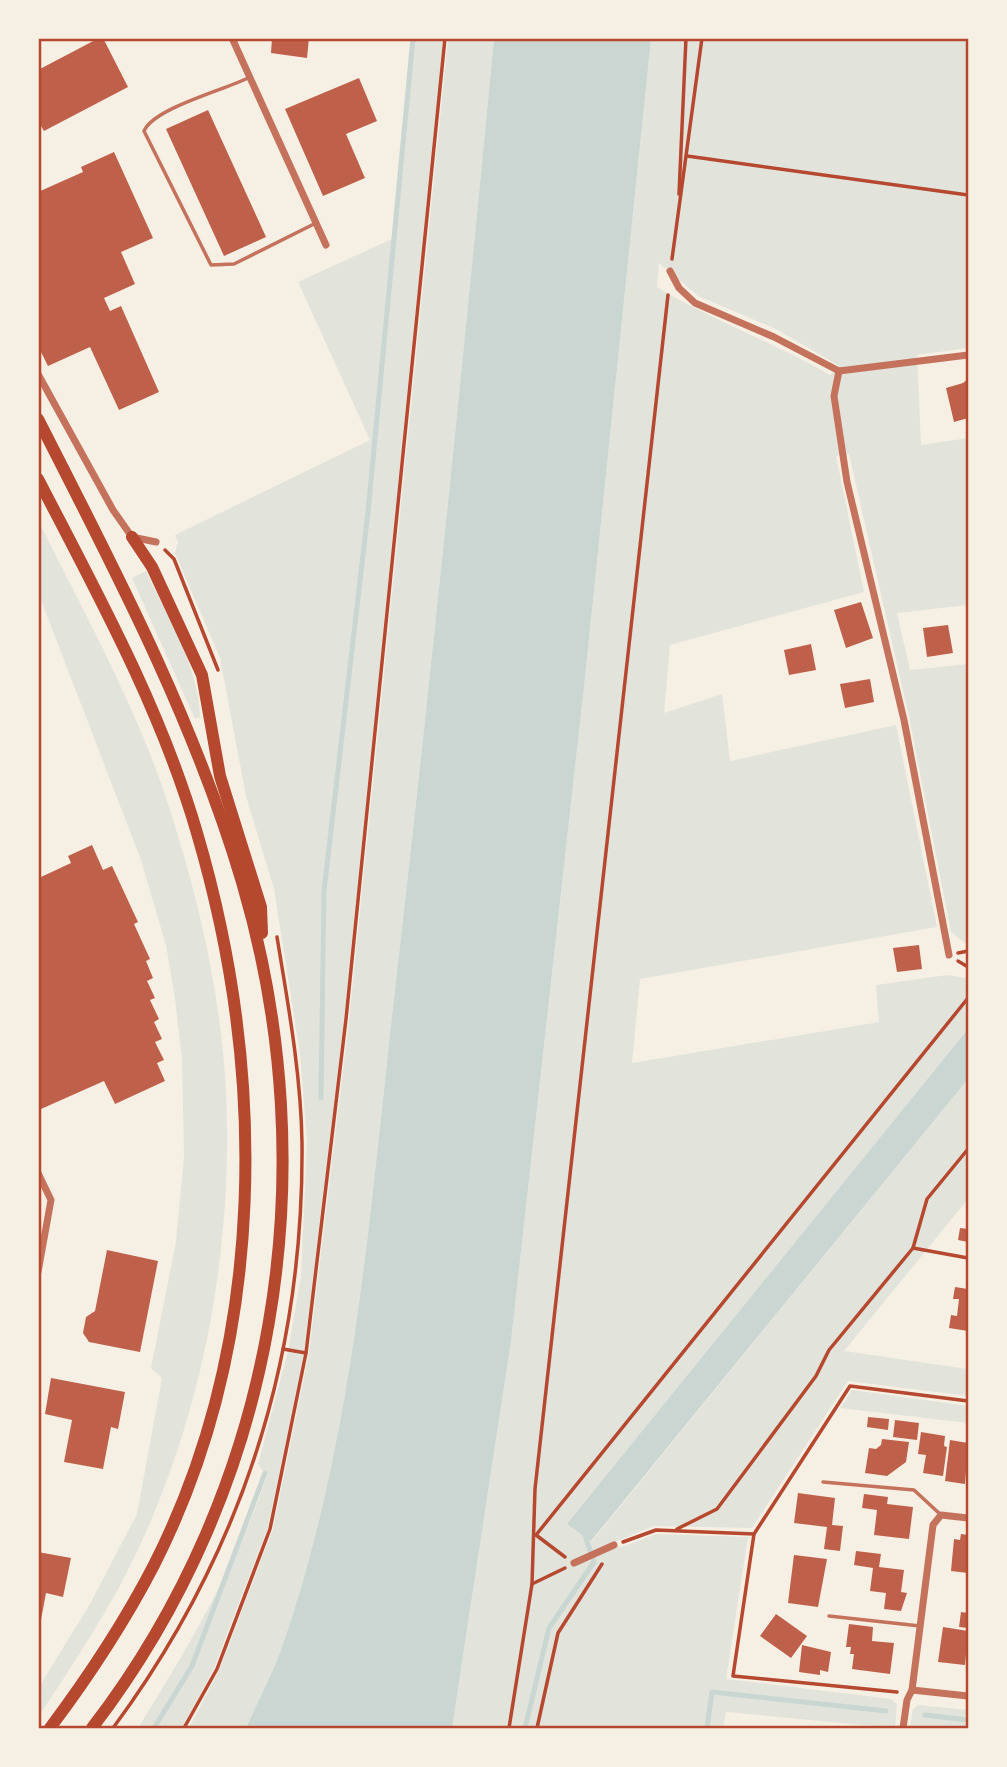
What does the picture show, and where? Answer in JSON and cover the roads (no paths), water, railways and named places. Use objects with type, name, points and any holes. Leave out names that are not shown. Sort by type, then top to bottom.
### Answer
[{"type":"highway","points":[[38,419],[125,590],[190,732],[243,883],[263,968],[279,1081],[284,1189],[276,1294],[251,1408],[220,1502],[190,1576],[149,1650],[92,1728]]},
{"type":"highway","points":[[38,479],[96,591],[157,722],[197,831],[223,934],[237,1007],[245,1081],[246,1176],[236,1284],[216,1400],[190,1481],[155,1562],[122,1624],[50,1728]]},
{"type":"highway","points":[[132,537],[152,567],[202,675],[220,776],[261,907],[263,968]]},
{"type":"street","points":[[232,38],[326,245]]},
{"type":"street","points":[[670,271],[679,288],[695,303],[774,337],[839,371],[968,355]]},
{"type":"street","points":[[839,371],[834,396],[847,482],[904,720],[949,955]]},
{"type":"street","points":[[38,374],[113,510],[132,537],[156,542]]},
{"type":"street","points":[[38,1173],[51,1200],[38,1272]]},
{"type":"street","points":[[903,1728],[922,1626],[933,1525],[941,1515],[968,1518]]},
{"type":"street","points":[[574,1563],[614,1545]]},
{"type":"street","points":[[912,1690],[968,1696]]},
{"type":"lane","points":[[250,77],[161,114],[148,123],[144,131],[211,265],[234,264],[316,223]]},
{"type":"lane","points":[[823,1482],[914,1490],[941,1515]]},
{"type":"lane","points":[[829,1616],[922,1626]]},
{"type":"waterway","points":[[321,1098],[324,891],[368,512],[413,38]]},
{"type":"waterway","points":[[154,1728],[192,1666],[265,1473]]},
{"type":"waterway","points":[[525,1728],[549,1628],[594,1562],[584,1533]]},
{"type":"waterway","points":[[707,1728],[712,1692],[886,1711]]},
{"type":"waterway","points":[[925,1715],[968,1720]]}]
